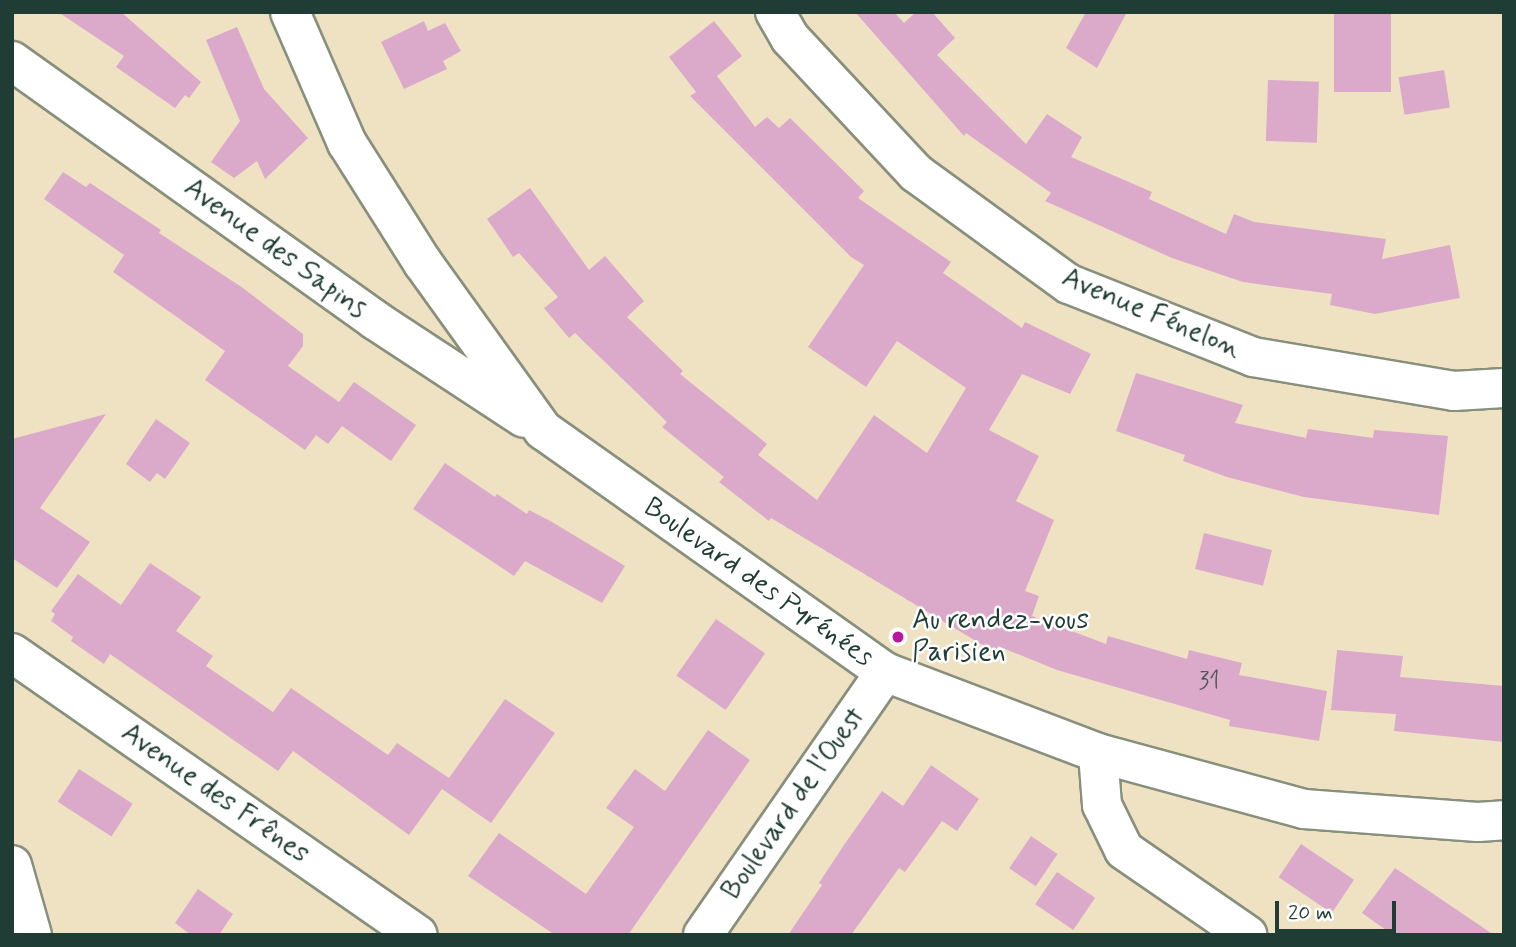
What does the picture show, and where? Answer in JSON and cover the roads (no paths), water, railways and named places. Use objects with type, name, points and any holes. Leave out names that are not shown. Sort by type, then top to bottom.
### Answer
[{"type":"street","name":"Boulevard des Pyrénées","points":[[290,12],[347,143],[423,263],[543,430],[885,673],[1098,753],[1304,809],[1478,822],[1504,820]]},
{"type":"street","name":"Avenue Fénelon","points":[[775,12],[790,38],[916,173],[1069,284],[1253,357],[1454,391],[1504,388]]},
{"type":"street","name":"Avenue des Sapins","points":[[12,61],[375,320],[543,430]]},
{"type":"street","name":"Avenue des Frênes","points":[[12,653],[418,935]]},
{"type":"street","name":"Boulevard de l'Ouest","points":[[703,935],[885,673]]},
{"type":"street","points":[[1098,753],[1102,805],[1124,850],[1247,935]]},
{"type":"street","points":[[12,866],[32,935]]},
{"type":"place","name":"Au rendez-vous Parisien","points":[[898,637]]}]
